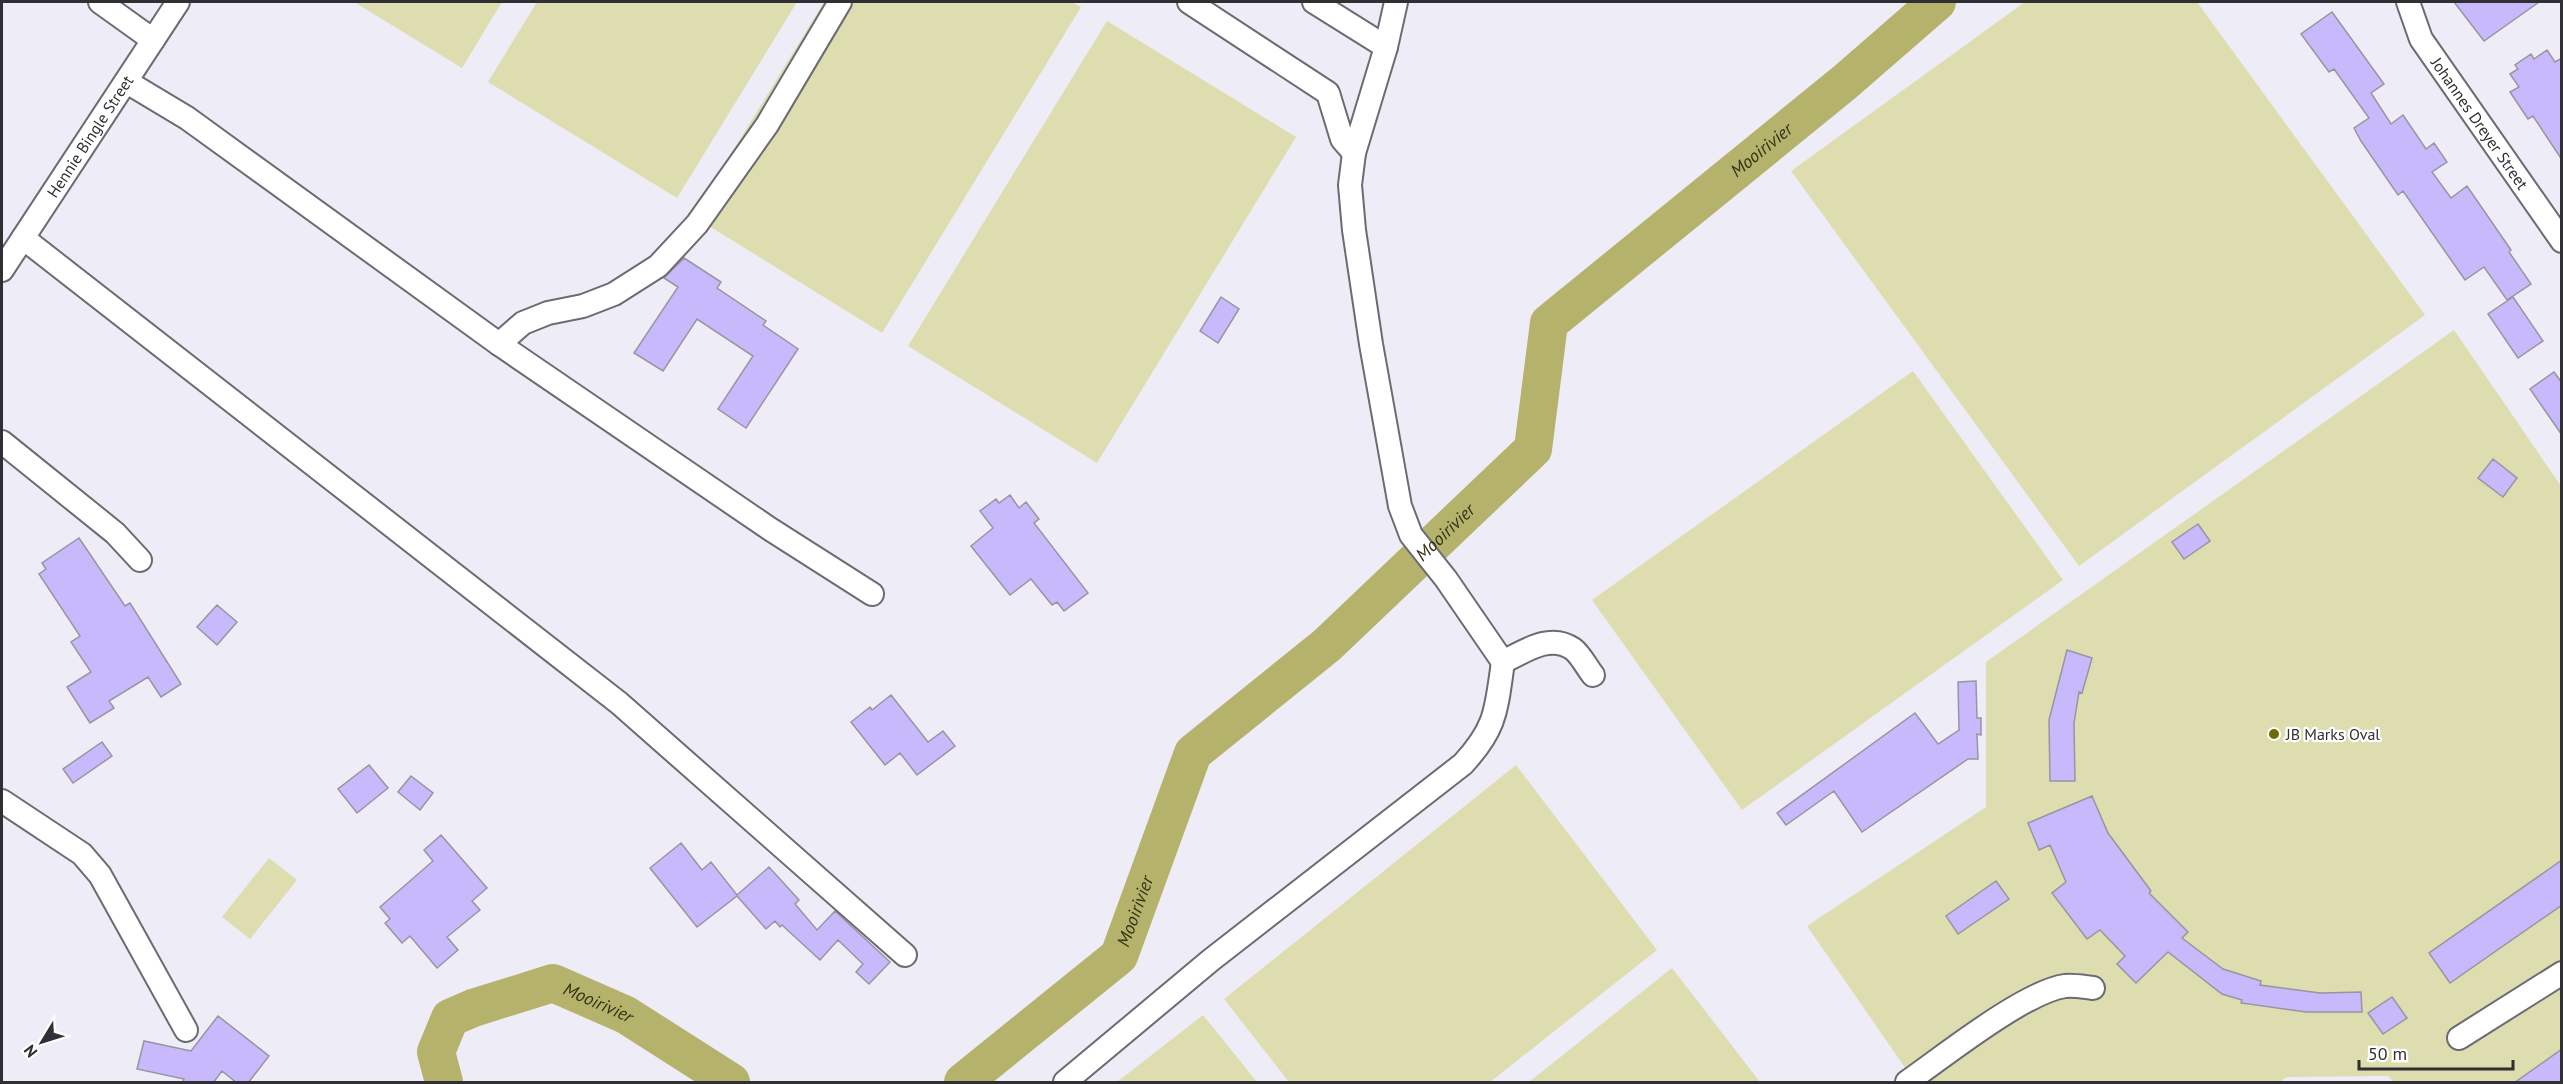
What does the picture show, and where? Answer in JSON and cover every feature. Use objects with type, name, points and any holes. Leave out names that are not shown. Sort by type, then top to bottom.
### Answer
[{"type":"street","points":[[100,2],[153,40]]},
{"type":"street","name":"Hennie Bingle Street","points":[[2,270],[178,2]]},
{"type":"street","points":[[499,344],[522,322],[548,313],[583,306],[614,294],[658,266],[697,224],[766,125],[840,2]]},
{"type":"street","points":[[1189,2],[1328,93],[1342,139],[1354,153]]},
{"type":"street","points":[[1314,2],[1386,47]]},
{"type":"street","points":[[1065,1083],[1211,960],[1463,764],[1489,732],[1497,707],[1503,662],[1446,579],[1411,535],[1400,506],[1371,344],[1354,230],[1350,185],[1354,153],[1386,47],[1396,2]]},
{"type":"street","name":"Johannes Dreyer Street","points":[[2408,2],[2421,39],[2562,241]]},
{"type":"street","points":[[127,82],[188,118],[499,344],[770,529],[872,594]]},
{"type":"street","points":[[23,238],[619,703],[905,955]]},
{"type":"street","points":[[2,442],[115,533],[140,560]]},
{"type":"street","points":[[1503,662],[1539,644],[1557,642],[1574,650],[1593,675]]},
{"type":"street","points":[[2,801],[82,854],[100,875],[120,907],[186,1030]]},
{"type":"street","points":[[2459,1038],[2562,973]]},
{"type":"street","points":[[1907,1083],[1966,1040],[2029,1000],[2067,986],[2093,988]]},
{"type":"green space","points":[[354,2],[502,2],[462,68]]},
{"type":"green space","points":[[537,2],[797,2],[677,198],[488,82]]},
{"type":"green space","points":[[824,2],[1071,2],[1081,7],[882,333],[693,216]]},
{"type":"green space","points":[[2025,2],[2197,2],[2425,315],[2079,566],[1791,171]]},
{"type":"green space","points":[[1107,21],[1296,137],[1097,463],[908,346]]},
{"type":"green space","name":"JB Marks Oval","points":[[2454,330],[2561,486],[2561,1082],[2394,1082],[2388,1076],[2287,1077],[2279,1082],[1915,1082],[1807,926],[1986,807],[1986,662]]},
{"type":"green space","points":[[1913,371],[2063,580],[1742,810],[1592,600]]},
{"type":"green space","points":[[1516,765],[1657,950],[1490,1082],[1289,1082],[1224,999]]},
{"type":"green space","points":[[269,858],[297,880],[250,939],[222,917]]},
{"type":"green space","points":[[1672,968],[1760,1082],[1529,1082]]},
{"type":"green space","points":[[1203,1015],[1257,1082],[1117,1082]]},
{"type":"building","points":[[2454,2],[2539,2],[2484,41]]},
{"type":"building","points":[[2332,12],[2384,84],[2371,93],[2391,124],[2403,115],[2426,149],[2434,143],[2447,162],[2432,172],[2451,198],[2467,186],[2511,250],[2509,252],[2531,284],[2507,300],[2484,267],[2465,280],[2403,191],[2398,195],[2354,128],[2369,118],[2334,69],[2329,72],[2301,34]]},
{"type":"building","points":[[2547,50],[2555,62],[2562,58],[2562,160],[2533,116],[2528,119],[2510,92],[2519,87],[2510,74],[2518,69],[2515,65],[2531,54],[2534,59]]},
{"type":"building","points":[[684,258],[721,282],[717,288],[766,321],[763,325],[798,349],[746,428],[718,409],[753,356],[697,319],[663,371],[634,353],[678,287],[664,278]]},
{"type":"building","points":[[1221,297],[1239,309],[1218,343],[1200,331]]},
{"type":"building","points":[[2513,297],[2543,341],[2518,358],[2488,314]]},
{"type":"building","points":[[2554,372],[2562,383],[2562,435],[2530,389]]},
{"type":"building","points":[[2493,459],[2517,478],[2503,497],[2478,478]]},
{"type":"building","points":[[1010,495],[1019,508],[1026,502],[1039,519],[1034,523],[1088,593],[1064,611],[1057,602],[1052,605],[1031,579],[1010,595],[971,546],[993,528],[980,511],[996,499],[999,503]]},
{"type":"building","points":[[2198,524],[2210,541],[2184,559],[2172,542]]},
{"type":"building","points":[[79,538],[125,606],[130,603],[181,684],[161,697],[148,677],[109,701],[114,708],[90,723],[67,687],[91,672],[71,642],[80,636],[39,574],[46,569],[42,563]]},
{"type":"building","points":[[217,605],[237,622],[217,645],[197,627]]},
{"type":"building","points":[[2067,650],[2092,658],[2082,693],[2079,692],[2074,723],[2075,781],[2050,781],[2049,720]]},
{"type":"building","points":[[1976,681],[1977,718],[1981,718],[1981,735],[1977,734],[1978,759],[1968,759],[1862,832],[1834,791],[1786,825],[1777,813],[1915,713],[1938,744],[1959,730],[1958,682]]},
{"type":"building","points":[[891,695],[928,742],[943,731],[955,746],[917,775],[900,753],[885,765],[851,722],[870,707],[872,710]]},
{"type":"building","points":[[102,742],[112,756],[73,783],[63,769]]},
{"type":"building","points":[[369,765],[388,788],[357,813],[338,789]]},
{"type":"building","points":[[411,776],[433,793],[420,810],[398,792]]},
{"type":"building","points":[[2092,796],[2108,833],[2151,891],[2149,893],[2188,932],[2182,938],[2223,969],[2261,981],[2260,985],[2320,993],[2361,992],[2362,1012],[2306,1012],[2241,1003],[2242,1000],[2222,994],[2168,952],[2136,983],[2117,964],[2125,956],[2100,930],[2087,939],[2052,893],[2066,882],[2050,845],[2039,850],[2028,823]]},
{"type":"building","points":[[441,835],[487,888],[472,901],[480,910],[447,937],[458,950],[437,968],[410,936],[402,943],[385,923],[390,919],[380,907],[433,861],[424,850]]},
{"type":"building","points":[[681,843],[702,870],[711,862],[737,895],[769,867],[799,900],[795,904],[817,930],[835,911],[890,962],[869,984],[856,972],[863,964],[838,940],[820,960],[782,925],[780,927],[775,921],[766,929],[737,896],[697,927],[650,868]]},
{"type":"building","points":[[2562,860],[2562,905],[2450,983],[2429,953]]},
{"type":"building","points":[[1996,881],[2009,899],[1958,934],[1946,916]]},
{"type":"building","points":[[2392,997],[2407,1018],[2383,1034],[2368,1013]]},
{"type":"building","points":[[218,1016],[269,1056],[248,1083],[237,1083],[222,1071],[213,1083],[182,1083],[184,1079],[137,1069],[144,1041],[191,1051]]},
{"type":"building","points":[[2562,1049],[2562,1083],[2514,1083]]},
{"type":"waterway","name":"Mooirivier","points":[[963,1082],[1119,956],[1193,753],[1327,645],[1533,449],[1549,323],[1845,82],[1937,2]]},
{"type":"waterway","name":"Mooirivier","points":[[444,1082],[436,1052],[450,1018],[473,1008],[553,983],[626,1015],[731,1082]]},
{"type":"place","name":"JB Marks Oval","points":[[2274,734]]}]
